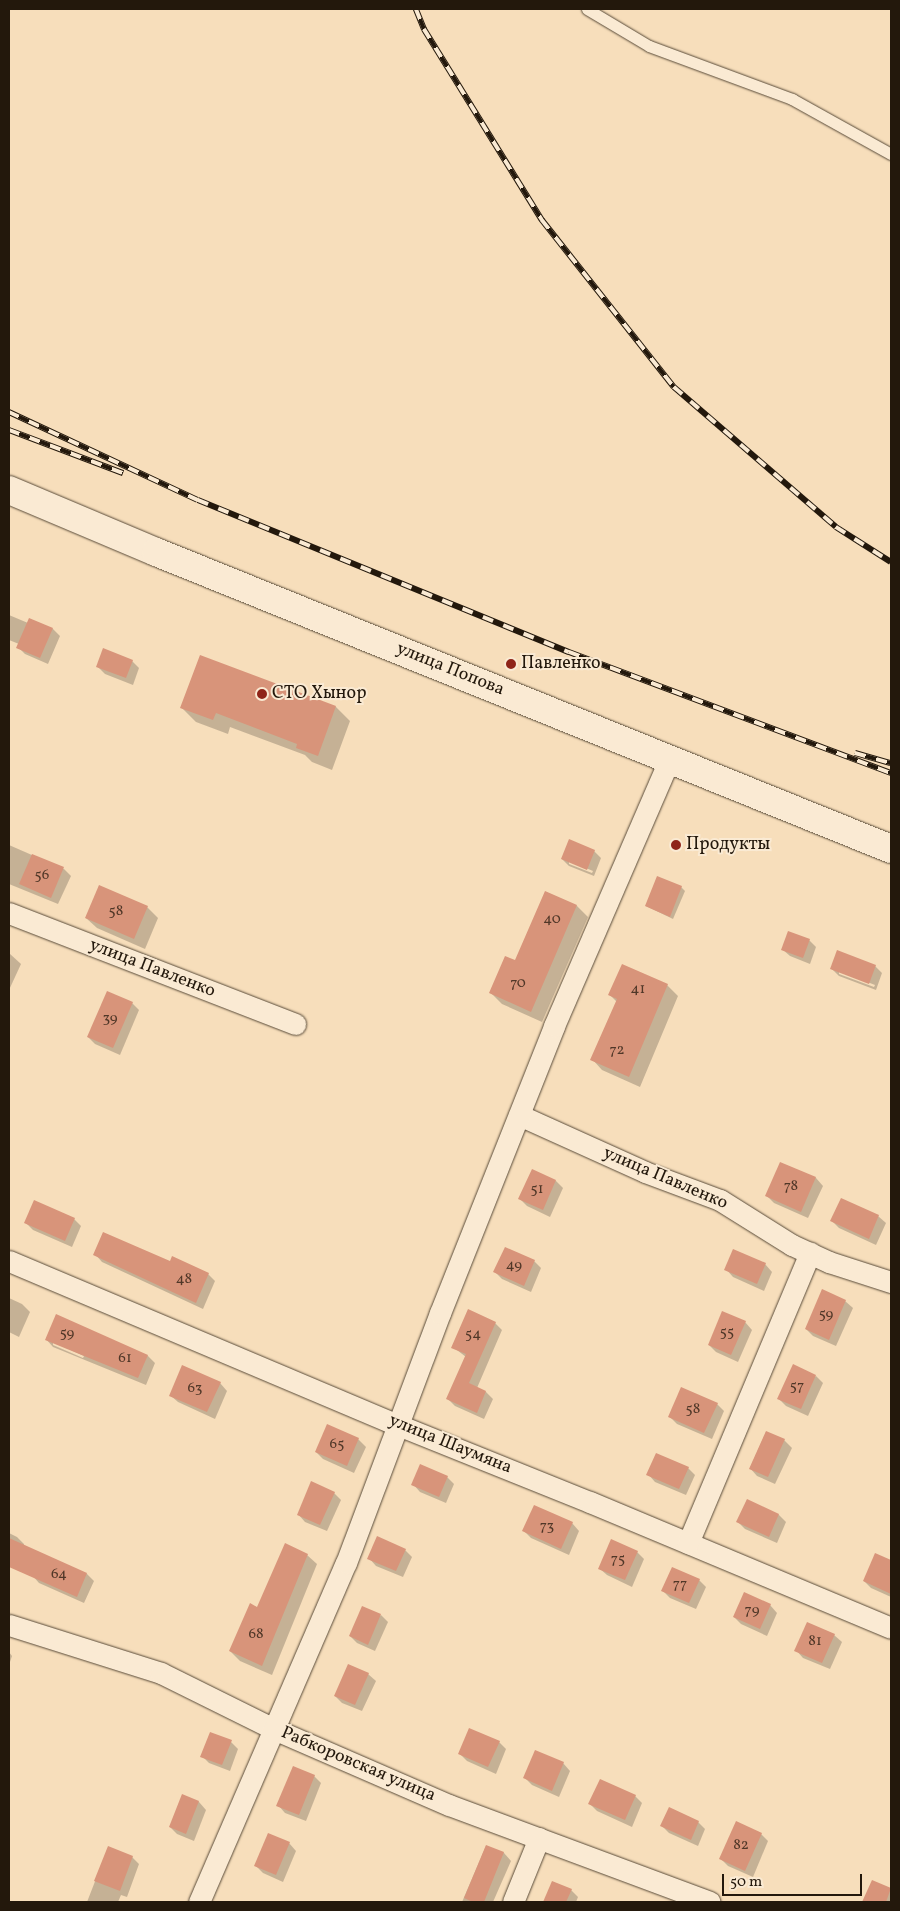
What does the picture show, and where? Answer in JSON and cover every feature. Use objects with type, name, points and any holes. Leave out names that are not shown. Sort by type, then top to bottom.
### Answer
[{"type":"main road","name":"улица Попова","points":[[9,490],[891,849]]},
{"type":"street","points":[[199,1902],[346,1563],[554,1026],[669,760]]},
{"type":"street","name":"улица Павленко","points":[[9,914],[295,1024]]},
{"type":"street","name":"улица Павленко","points":[[519,1115],[645,1172],[720,1200],[792,1245],[810,1254],[828,1262],[891,1282]]},
{"type":"street","points":[[688,1543],[810,1254]]},
{"type":"street","name":"улица Шаумяна","points":[[9,1261],[398,1425],[891,1628]]},
{"type":"street","name":"Рабкоровская улица","points":[[9,1625],[161,1673],[274,1729],[449,1805],[710,1902]]},
{"type":"street","points":[[513,1902],[539,1838]]},
{"type":"lane","points":[[587,9],[649,46],[792,99],[891,154]]},
{"type":"building","points":[[29,618],[53,628],[40,658],[16,648]]},
{"type":"building","points":[[103,648],[133,660],[126,678],[96,667]]},
{"type":"building","points":[[200,655],[336,706],[318,756],[296,748],[297,744],[216,713],[213,720],[180,708]]},
{"type":"building","points":[[569,839],[595,850],[587,870],[561,859]]},
{"type":"building","points":[[32,854],[64,867],[51,898],[19,884]]},
{"type":"building","points":[[657,876],[682,886],[670,917],[645,906]]},
{"type":"building","points":[[99,885],[148,906],[134,939],[85,918]]},
{"type":"building","points":[[545,891],[577,905],[531,1012],[489,993],[505,956],[515,960]]},
{"type":"building","points":[[788,931],[810,939],[803,958],[781,950]]},
{"type":"building","points":[[837,950],[876,965],[869,984],[830,969]]},
{"type":"building","points":[[622,964],[668,984],[629,1077],[590,1060],[617,999],[608,995]]},
{"type":"building","points":[[107,991],[133,1002],[113,1048],[87,1037]]},
{"type":"building","points":[[780,1162],[816,1177],[801,1212],[765,1196]]},
{"type":"building","points":[[532,1169],[556,1180],[543,1210],[518,1199]]},
{"type":"building","points":[[841,1198],[879,1215],[869,1239],[830,1221]]},
{"type":"building","points":[[34,1200],[75,1218],[65,1241],[24,1223]]},
{"type":"building","points":[[103,1232],[170,1261],[172,1256],[209,1273],[196,1303],[93,1255]]},
{"type":"building","points":[[505,1247],[535,1260],[524,1286],[493,1272]]},
{"type":"building","points":[[733,1249],[766,1263],[757,1284],[724,1270]]},
{"type":"building","points":[[822,1289],[846,1300],[829,1340],[805,1329]]},
{"type":"building","points":[[468,1309],[496,1322],[469,1383],[486,1391],[477,1413],[446,1399],[466,1354],[451,1348]]},
{"type":"building","points":[[722,1311],[746,1321],[731,1355],[708,1345]]},
{"type":"building","points":[[56,1314],[148,1355],[138,1378],[45,1340]]},
{"type":"building","points":[[793,1364],[816,1375],[801,1409],[777,1399]]},
{"type":"building","points":[[182,1365],[221,1382],[207,1412],[169,1396]]},
{"type":"building","points":[[681,1387],[718,1403],[704,1433],[668,1417]]},
{"type":"building","points":[[327,1424],[359,1438],[347,1466],[315,1452]]},
{"type":"building","points":[[766,1431],[785,1439],[768,1477],[749,1469]]},
{"type":"building","points":[[656,1453],[689,1467],[679,1489],[646,1475]]},
{"type":"building","points":[[420,1464],[448,1476],[439,1497],[411,1485]]},
{"type":"building","points":[[311,1481],[335,1492],[320,1525],[297,1515]]},
{"type":"building","points":[[747,1499],[779,1514],[769,1537],[736,1522]]},
{"type":"building","points":[[534,1505],[573,1522],[561,1549],[522,1531]]},
{"type":"building","points":[[377,1536],[406,1549],[396,1571],[367,1559]]},
{"type":"building","points":[[9,1538],[87,1573],[77,1597],[9,1567]]},
{"type":"building","points":[[611,1539],[638,1551],[625,1580],[598,1569]]},
{"type":"building","points":[[285,1543],[308,1554],[262,1666],[229,1651],[250,1603],[257,1607]]},
{"type":"building","points":[[875,1553],[891,1560],[891,1594],[863,1581]]},
{"type":"building","points":[[672,1567],[700,1579],[689,1603],[661,1591]]},
{"type":"building","points":[[744,1592],[771,1604],[760,1629],[733,1617]]},
{"type":"building","points":[[362,1606],[381,1614],[368,1645],[349,1636]]},
{"type":"building","points":[[807,1622],[835,1634],[822,1663],[794,1651]]},
{"type":"building","points":[[348,1664],[369,1673],[355,1705],[334,1696]]},
{"type":"building","points":[[469,1728],[500,1741],[488,1767],[458,1754]]},
{"type":"building","points":[[210,1732],[232,1740],[222,1765],[200,1757]]},
{"type":"building","points":[[535,1750],[564,1762],[552,1791],[523,1778]]},
{"type":"building","points":[[293,1766],[315,1775],[299,1815],[276,1806]]},
{"type":"building","points":[[600,1779],[636,1795],[625,1820],[588,1804]]},
{"type":"building","points":[[182,1794],[199,1801],[186,1834],[169,1827]]},
{"type":"building","points":[[669,1807],[699,1821],[691,1840],[660,1826]]},
{"type":"building","points":[[736,1821],[762,1833],[745,1871],[719,1859]]},
{"type":"building","points":[[268,1833],[290,1842],[276,1875],[254,1866]]},
{"type":"building","points":[[486,1845],[504,1852],[484,1902],[473,1902],[464,1898]]},
{"type":"building","points":[[108,1846],[133,1856],[120,1891],[94,1881]]},
{"type":"building","points":[[872,1880],[891,1888],[886,1902],[862,1902]]},
{"type":"building","points":[[552,1881],[572,1889],[566,1902],[543,1902]]},
{"type":"railway","points":[[416,9],[424,29],[542,220],[674,387],[836,527],[891,562]]},
{"type":"railway","points":[[9,412],[198,500],[569,652],[891,773]]},
{"type":"railway","points":[[9,430],[123,473]]},
{"type":"railway","points":[[855,753],[891,763]]},
{"type":"place","name":"Павленко","points":[[511,664]]},
{"type":"place","name":"СТО Хынор","points":[[262,694]]},
{"type":"place","name":"Продукты","points":[[676,845]]}]
